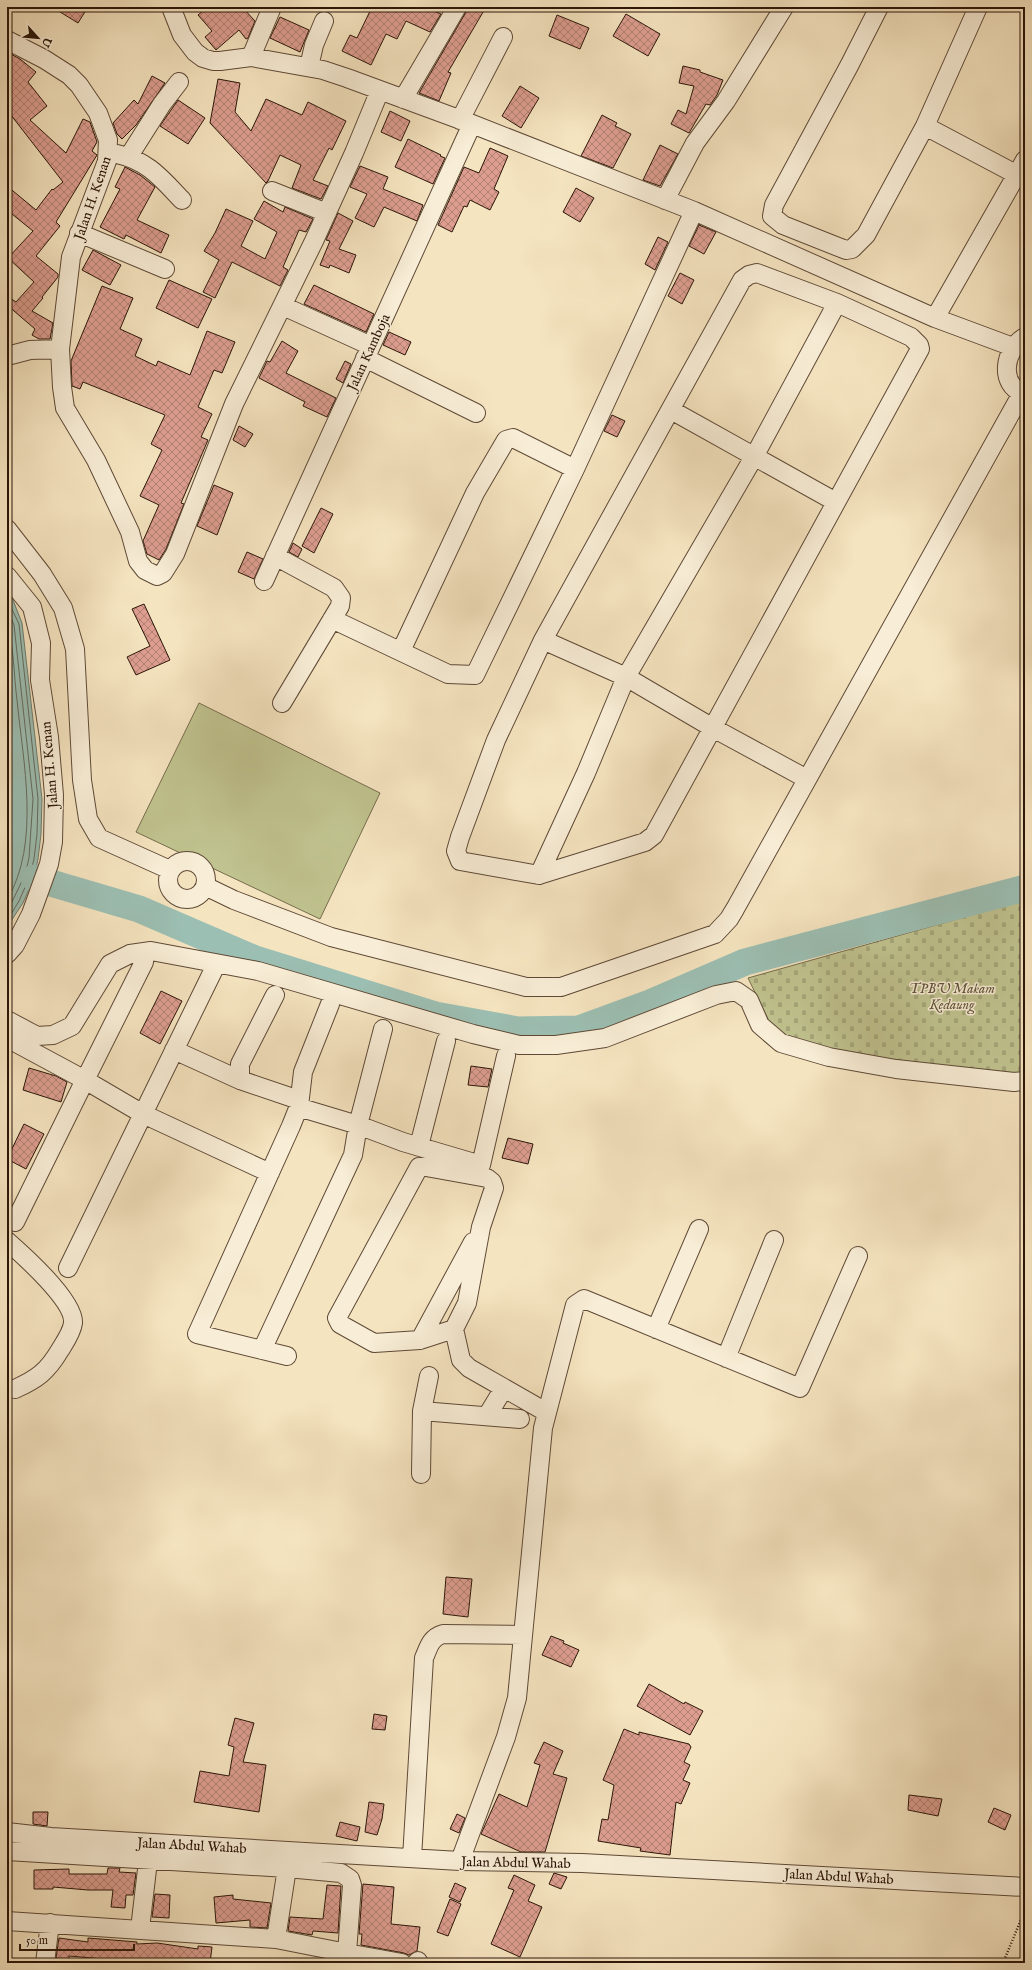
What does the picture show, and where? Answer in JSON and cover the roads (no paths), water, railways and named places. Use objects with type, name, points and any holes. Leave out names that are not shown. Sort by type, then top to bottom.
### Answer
[{"type":"street","points":[[171,7],[182,35],[195,52],[203,58],[213,61],[220,61],[251,57],[324,70],[466,122],[694,211],[935,318],[1019,342],[1008,356],[1006,366],[1008,377],[1014,386],[1023,393],[729,919],[715,934],[561,988],[526,987],[331,937],[234,900],[205,886]]},
{"type":"street","points":[[251,57],[272,7]]},
{"type":"street","points":[[664,200],[695,142],[726,101],[784,7]]},
{"type":"street","points":[[879,7],[849,66],[777,197],[772,216],[783,225],[846,250],[852,249],[866,235],[925,126],[978,7]]},
{"type":"street","points":[[403,99],[454,8]]},
{"type":"street","points":[[309,67],[314,45],[324,21]]},
{"type":"street","name":"Jalan Kamboja","points":[[264,581],[368,352],[503,38]]},
{"type":"street","name":"Jalan H. Kenan","points":[[7,40],[58,67],[79,85],[98,113],[108,140],[109,152],[102,177],[79,233],[71,257],[68,275],[60,349],[64,408],[96,460],[130,532],[138,561],[145,570],[157,576],[163,573],[175,554],[224,424],[283,306]]},
{"type":"street","points":[[129,156],[162,104],[179,82]]},
{"type":"street","points":[[380,90],[354,153],[283,306],[476,413]]},
{"type":"street","points":[[925,126],[1022,171],[935,318]]},
{"type":"street","points":[[109,152],[129,156],[148,166],[182,200]]},
{"type":"street","points":[[272,190],[327,213]]},
{"type":"street","points":[[332,619],[448,674],[475,675],[575,469],[694,211]]},
{"type":"street","points":[[79,233],[165,269]]},
{"type":"street","points":[[757,273],[837,303],[911,337],[919,345],[920,349],[654,835],[645,842],[539,874],[460,861],[456,852],[496,740],[543,640],[672,410],[742,280],[749,275],[757,273]]},
{"type":"street","points":[[539,874],[586,773],[626,677],[755,455],[837,303]]},
{"type":"street","points":[[7,356],[30,350],[60,349]]},
{"type":"street","points":[[672,410],[755,455],[836,502]]},
{"type":"street","points":[[401,651],[475,493],[506,440],[513,438],[575,469]]},
{"type":"street","points":[[7,529],[42,574],[63,608],[75,649],[82,780],[88,819],[99,838],[170,870]]},
{"type":"street","points":[[275,556],[334,588],[340,594],[340,606],[282,703]]},
{"type":"street","name":"Jalan H. Kenan","points":[[7,576],[32,607],[41,643],[40,680],[49,737],[54,795],[53,842],[49,864],[30,914],[15,945],[7,954]]},
{"type":"street","points":[[543,640],[626,677],[712,728],[807,779]]},
{"type":"street","points":[[181,861],[194,862],[204,871],[206,879],[205,886],[200,894],[194,898],[188,899],[177,896],[169,887],[167,881],[170,870],[181,861]]},
{"type":"street","points":[[7,1020],[37,1036],[53,1035],[72,1026],[110,964],[130,954],[151,951],[258,971],[467,1032],[519,1045],[556,1045],[605,1038],[716,994],[736,991],[749,1000],[760,1025],[781,1043],[829,1057],[896,1069],[1000,1081],[1025,1081]]},
{"type":"street","points":[[15,1222],[144,962]]},
{"type":"street","points":[[68,1268],[213,971]]},
{"type":"street","points":[[240,1080],[240,1064],[275,995]]},
{"type":"street","points":[[287,1356],[197,1334],[270,1173],[299,1104],[304,1072],[330,1004]]},
{"type":"street","points":[[262,1350],[353,1155],[358,1125],[383,1029]]},
{"type":"street","points":[[7,1038],[85,1080],[142,1114],[270,1173]]},
{"type":"street","points":[[419,1146],[446,1041]]},
{"type":"street","points":[[174,1050],[240,1080],[299,1104],[419,1146],[481,1165],[506,1056]]},
{"type":"street","points":[[456,1335],[420,1340],[374,1343],[340,1324],[337,1318],[419,1167],[487,1178],[492,1182],[494,1188],[481,1227],[467,1303],[456,1335],[461,1360],[469,1368],[546,1412]]},
{"type":"street","points":[[420,1340],[481,1227]]},
{"type":"street","points":[[656,1329],[699,1230]]},
{"type":"street","points":[[726,1358],[774,1240]]},
{"type":"street","points":[[7,1241],[37,1268],[61,1294],[69,1307],[73,1321],[67,1339],[48,1367],[30,1382],[14,1389]]},
{"type":"street","points":[[460,1861],[506,1737],[517,1698],[543,1428],[575,1305],[584,1299],[800,1388],[858,1256]]},
{"type":"street","points":[[421,1474],[422,1411],[429,1376]]},
{"type":"street","points":[[486,1416],[504,1388]]},
{"type":"street","points":[[422,1411],[520,1419]]},
{"type":"street","points":[[412,1858],[424,1658],[431,1640],[436,1636],[443,1634],[523,1635]]},
{"type":"street","name":"Jalan Abdul Wahab","points":[[7,1832],[51,1837],[460,1861],[582,1862],[1025,1887]]},
{"type":"street","points":[[7,1852],[288,1868],[342,1873],[350,1879],[352,1886],[347,1953]]},
{"type":"street","points":[[140,1929],[148,1861]]},
{"type":"street","points":[[276,1939],[288,1868]]},
{"type":"street","points":[[7,1921],[50,1922],[276,1939],[347,1953],[412,1962]]},
{"type":"street","points":[[45,1963],[50,1922]]},
{"type":"water","points":[[7,593],[13,600],[22,623],[42,799],[41,834],[34,878],[23,903],[7,927]]},
{"type":"waterway","points":[[34,878],[139,909],[255,959],[435,1015],[518,1030],[579,1029],[650,1003],[745,962],[1025,888]]},
{"type":"park label","name":"TPBU Makam Kedaung","points":[[952,996]]}]
